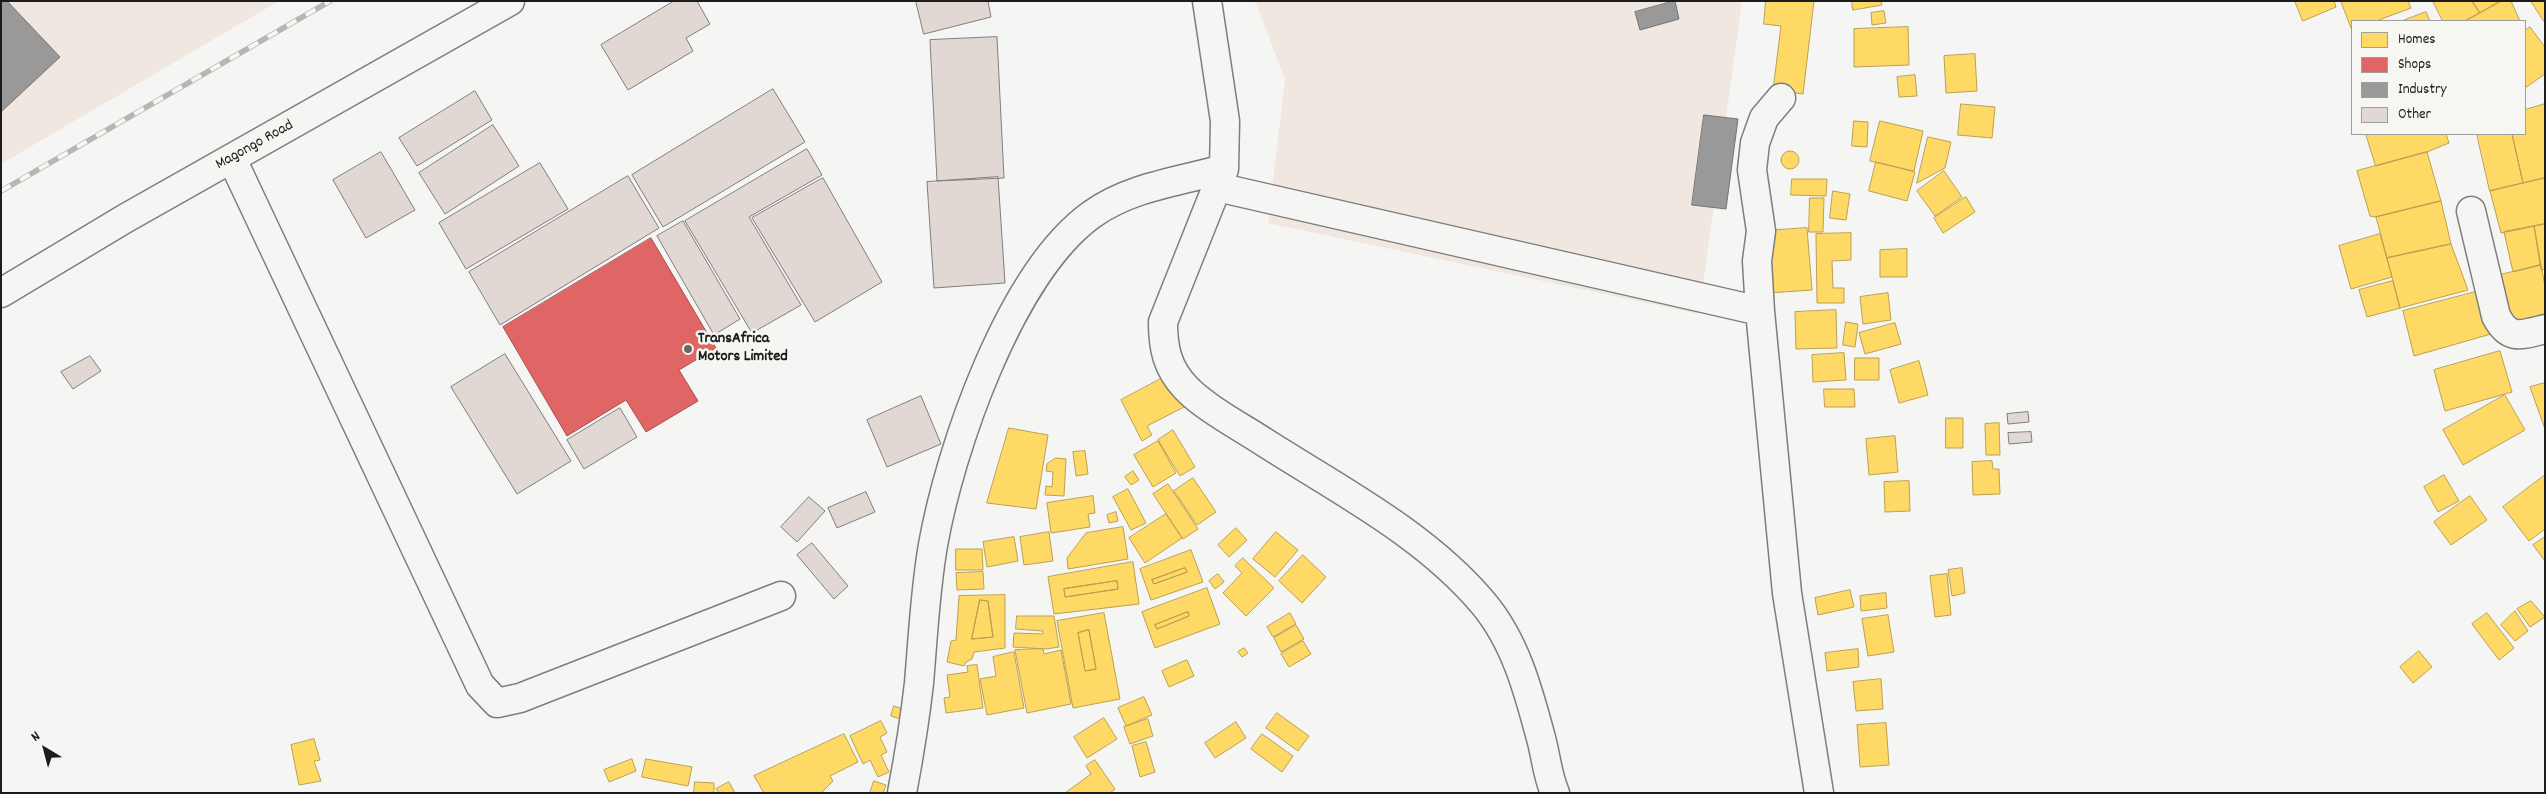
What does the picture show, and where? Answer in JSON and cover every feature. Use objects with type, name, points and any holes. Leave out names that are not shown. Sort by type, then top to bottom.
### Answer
[{"type":"street","name":"Magongo Road","points":[[1,293],[117,223],[510,1]]},
{"type":"street","points":[[1207,1],[1225,121],[1221,178],[1163,322],[1163,348],[1172,367],[1186,388],[1220,413],[1395,526],[1442,561],[1484,604],[1515,653],[1532,704],[1555,793]]},
{"type":"street","points":[[1781,98],[1764,118],[1755,143],[1752,170],[1761,231],[1757,261],[1760,311],[1787,593],[1819,793]]},
{"type":"street","points":[[232,159],[480,685],[497,703],[520,698],[781,596]]},
{"type":"street","points":[[902,793],[919,683],[924,604],[933,544],[957,450],[994,350],[1022,299],[1059,243],[1092,214],[1136,192],[1221,178],[1760,311]]},
{"type":"street","points":[[2471,211],[2496,316],[2501,325],[2510,334],[2521,335],[2545,329]]},
{"type":"shaded area","points":[[1,1],[279,1],[1,164]]},
{"type":"shaded area","points":[[1255,1],[1742,1],[1699,314],[1268,223],[1285,79]]},
{"type":"building: Homes","points":[[1766,1],[1814,1],[1803,94],[1773,90],[1781,26],[1764,24]]},
{"type":"building: Homes","points":[[1852,1],[1881,1],[1882,5],[1853,10]]},
{"type":"building: Homes","points":[[2295,1],[2334,1],[2336,7],[2303,21]]},
{"type":"building: Homes","points":[[2341,1],[2408,1],[2411,8],[2379,20],[2351,20],[2351,27]]},
{"type":"building: Homes","points":[[2433,1],[2472,1],[2480,13],[2467,20],[2442,20]]},
{"type":"building: Homes","points":[[2472,1],[2501,1],[2480,13]]},
{"type":"building: Homes","points":[[2501,1],[2511,1],[2520,20],[2467,20]]},
{"type":"building: Homes","points":[[2531,1],[2545,1],[2545,21],[2544,21]]},
{"type":"building: Homes","points":[[1884,11],[1886,23],[1872,25],[1871,13]]},
{"type":"building: Homes","points":[[2426,12],[2430,20],[2405,20]]},
{"type":"building: Homes","points":[[1908,27],[1909,65],[1854,67],[1854,29]]},
{"type":"building: Homes","points":[[2530,27],[2545,47],[2545,74],[2526,87],[2526,30]]},
{"type":"building: Homes","points":[[1975,54],[1977,91],[1946,93],[1944,56]]},
{"type":"building: Homes","points":[[1915,75],[1917,96],[1899,97],[1897,77]]},
{"type":"building: Homes","points":[[1961,104],[1995,107],[1992,138],[1958,135]]},
{"type":"building: Homes","points":[[2545,104],[2545,178],[2523,183],[2512,135],[2526,135],[2526,110]]},
{"type":"building: Homes","points":[[1854,121],[1868,122],[1867,147],[1852,146]]},
{"type":"building: Homes","points":[[1880,121],[1923,131],[1914,171],[1870,161]]},
{"type":"building: Homes","points":[[2366,135],[2446,135],[2449,143],[2427,152],[2376,166]]},
{"type":"building: Homes","points":[[2477,135],[2512,135],[2523,183],[2490,191]]},
{"type":"building: Homes","points":[[1928,137],[1951,142],[1945,168],[1917,183]]},
{"type":"building: Homes","points":[[1786,151],[1794,151],[1799,156],[1797,167],[1786,169],[1781,164],[1781,156]]},
{"type":"building: Homes","points":[[2427,152],[2441,201],[2376,217],[2370,216],[2357,171]]},
{"type":"building: Homes","points":[[1876,162],[1915,172],[1907,201],[1869,191]]},
{"type":"building: Homes","points":[[1944,171],[1962,197],[1935,216],[1917,191]]},
{"type":"building: Homes","points":[[2545,178],[2545,224],[2501,233],[2490,191]]},
{"type":"building: Homes","points":[[1792,179],[1827,179],[1826,196],[1791,195]]},
{"type":"building: Homes","points":[[1833,191],[1850,194],[1846,220],[1830,218]]},
{"type":"building: Homes","points":[[1966,197],[1975,212],[1943,233],[1934,218]]},
{"type":"building: Homes","points":[[1810,198],[1824,198],[1823,232],[1809,232]]},
{"type":"building: Homes","points":[[2441,201],[2451,244],[2387,258],[2376,217]]},
{"type":"building: Homes","points":[[2545,224],[2545,269],[2541,270],[2534,226]]},
{"type":"building: Homes","points":[[2534,226],[2541,265],[2513,272],[2504,232]]},
{"type":"building: Homes","points":[[1807,228],[1812,290],[1768,293],[1764,231]]},
{"type":"building: Homes","points":[[1851,233],[1851,260],[1832,261],[1833,288],[1844,288],[1844,303],[1817,303],[1816,234]]},
{"type":"building: Homes","points":[[2380,234],[2392,277],[2351,289],[2339,246]]},
{"type":"building: Homes","points":[[2451,244],[2468,290],[2400,308],[2387,258]]},
{"type":"building: Homes","points":[[1907,249],[1907,277],[1880,277],[1880,250]]},
{"type":"building: Homes","points":[[2541,265],[2545,286],[2545,315],[2511,325],[2500,275]]},
{"type":"building: Homes","points":[[2393,281],[2400,308],[2367,317],[2359,290]]},
{"type":"building: Homes","points":[[2479,291],[2491,334],[2414,356],[2403,311]]},
{"type":"building: Homes","points":[[1888,293],[1891,320],[1863,324],[1860,297]]},
{"type":"building: Homes","points":[[1836,310],[1837,348],[1796,349],[1795,312]]},
{"type":"building: Homes","points":[[1846,322],[1858,324],[1855,347],[1843,345]]},
{"type":"building: Homes","points":[[1895,323],[1901,344],[1865,354],[1859,333]]},
{"type":"building: Homes","points":[[2500,351],[2512,392],[2445,411],[2434,370]]},
{"type":"building: Homes","points":[[1844,353],[1846,380],[1813,382],[1812,355]]},
{"type":"building: Homes","points":[[1855,358],[1879,358],[1879,380],[1855,380]]},
{"type":"building: Homes","points":[[1919,361],[1928,395],[1899,403],[1890,370]]},
{"type":"building: Homes","points":[[1172,373],[1188,405],[1147,426],[1152,435],[1142,441],[1121,400]]},
{"type":"building: Homes","points":[[2545,383],[2545,429],[2530,387]]},
{"type":"building: Homes","points":[[1824,389],[1854,389],[1855,407],[1825,407]]},
{"type":"building: Homes","points":[[2505,395],[2525,430],[2463,465],[2443,430]]},
{"type":"building: Homes","points":[[1946,418],[1963,418],[1963,448],[1946,448]]},
{"type":"building: Homes","points":[[1999,423],[2000,455],[1986,455],[1985,424]]},
{"type":"building: Homes","points":[[1009,428],[1048,435],[1036,509],[987,503]]},
{"type":"building: Homes","points":[[1173,430],[1195,467],[1180,476],[1158,440]]},
{"type":"building: Homes","points":[[1895,436],[1898,472],[1869,475],[1866,439]]},
{"type":"building: Homes","points":[[1158,441],[1176,473],[1153,487],[1134,455]]},
{"type":"building: Homes","points":[[1085,451],[1088,474],[1076,476],[1073,452]]},
{"type":"building: Homes","points":[[1056,458],[1066,459],[1064,496],[1045,495],[1046,486],[1052,487],[1053,472],[1046,471],[1047,464]]},
{"type":"building: Homes","points":[[1992,461],[1993,469],[1999,469],[2000,494],[1973,495],[1972,462]]},
{"type":"building: Homes","points":[[1133,471],[1139,480],[1131,485],[1125,477]]},
{"type":"building: Homes","points":[[2444,475],[2459,501],[2438,512],[2424,487]]},
{"type":"building: Homes","points":[[2545,475],[2545,529],[2529,541],[2503,507]]},
{"type":"building: Homes","points":[[1193,478],[1216,512],[1197,525],[1174,491]]},
{"type":"building: Homes","points":[[1909,481],[1910,511],[1885,512],[1884,482]]},
{"type":"building: Homes","points":[[1168,484],[1198,529],[1183,539],[1153,494]]},
{"type":"building: Homes","points":[[1128,489],[1146,523],[1131,530],[1113,497]]},
{"type":"building: Homes","points":[[1093,496],[1095,513],[1088,514],[1090,527],[1051,533],[1047,503]]},
{"type":"building: Homes","points":[[2470,496],[2487,520],[2451,545],[2434,522]]},
{"type":"building: Homes","points":[[1116,512],[1118,521],[1109,523],[1107,515]]},
{"type":"building: Homes","points":[[1166,514],[1182,538],[1145,563],[1129,538]]},
{"type":"building: Homes","points":[[1123,527],[1128,559],[1068,569],[1067,558],[1086,533]]},
{"type":"building: Homes","points":[[1236,528],[1247,540],[1229,557],[1218,545]]},
{"type":"building: Homes","points":[[1049,532],[1053,561],[1024,565],[1020,537]]},
{"type":"building: Homes","points":[[1276,532],[1298,550],[1275,577],[1253,559]]},
{"type":"building: Homes","points":[[1014,537],[1018,561],[987,567],[983,542]]},
{"type":"building: Homes","points":[[2545,537],[2545,561],[2533,545]]},
{"type":"building: Homes","points":[[956,549],[982,549],[983,570],[956,570]]},
{"type":"building: Homes","points":[[1191,550],[1203,582],[1151,600],[1140,569]],"holes":[[[1185,568],[1187,572],[1154,584],[1152,580]]]},
{"type":"building: Homes","points":[[1303,555],[1326,577],[1302,603],[1279,581]]},
{"type":"building: Homes","points":[[1243,558],[1274,588],[1246,616],[1223,593],[1242,573],[1235,566]]},
{"type":"building: Homes","points":[[1133,562],[1139,604],[1054,614],[1048,577]],"holes":[[[1117,581],[1118,589],[1065,597],[1064,589]]]},
{"type":"building: Homes","points":[[1185,568],[1187,572],[1154,584],[1152,580]]},
{"type":"building: Homes","points":[[1962,568],[1965,593],[1952,596],[1948,570]]},
{"type":"building: Homes","points":[[983,572],[984,589],[957,590],[956,573]]},
{"type":"building: Homes","points":[[1218,574],[1224,582],[1215,589],[1209,581]]},
{"type":"building: Homes","points":[[1947,574],[1951,615],[1935,617],[1930,576]]},
{"type":"building: Homes","points":[[1117,581],[1118,589],[1065,597],[1064,589]]},
{"type":"building: Homes","points":[[1207,588],[1220,624],[1155,648],[1142,612]],"holes":[[[1188,612],[1189,616],[1157,629],[1155,625]]]},
{"type":"building: Homes","points":[[1850,590],[1854,607],[1818,615],[1815,598]]},
{"type":"building: Homes","points":[[1886,593],[1887,608],[1861,611],[1860,596]]},
{"type":"building: Homes","points":[[1005,595],[1005,648],[974,652],[972,659],[966,662],[964,666],[947,662],[951,641],[956,640],[959,596]],"holes":[[[980,600],[988,601],[993,637],[972,639]]]},
{"type":"building: Homes","points":[[980,600],[988,601],[993,637],[972,639]]},
{"type":"building: Homes","points":[[2531,601],[2545,617],[2530,627],[2517,609]]},
{"type":"building: Homes","points":[[2515,611],[2528,631],[2515,641],[2501,625]]},
{"type":"building: Homes","points":[[1188,612],[1189,616],[1157,629],[1155,625]]},
{"type":"building: Homes","points":[[1104,613],[1120,699],[1073,708],[1057,621]],"holes":[[[1089,630],[1096,669],[1085,671],[1078,633]]]},
{"type":"building: Homes","points":[[1290,613],[1296,624],[1273,637],[1267,627]]},
{"type":"building: Homes","points":[[2487,613],[2514,648],[2499,660],[2472,624]]},
{"type":"building: Homes","points":[[1888,615],[1894,652],[1868,656],[1862,619]]},
{"type":"building: Homes","points":[[1017,616],[1054,616],[1059,647],[1046,649],[1013,647],[1014,633],[1043,634],[1043,631],[1016,629]]},
{"type":"building: Homes","points":[[1296,625],[1304,639],[1281,652],[1274,638]]},
{"type":"building: Homes","points":[[1089,630],[1096,669],[1085,671],[1078,633]]},
{"type":"building: Homes","points":[[1303,641],[1311,654],[1289,667],[1281,654]]},
{"type":"building: Homes","points":[[1244,648],[1248,653],[1242,657],[1238,652]]},
{"type":"building: Homes","points":[[1043,649],[1044,654],[1061,650],[1071,704],[1027,713],[1015,650]]},
{"type":"building: Homes","points":[[1858,649],[1859,667],[1827,671],[1825,653]]},
{"type":"building: Homes","points":[[2419,651],[2432,667],[2413,683],[2400,667]]},
{"type":"building: Homes","points":[[1014,652],[1024,708],[987,715],[980,679],[996,676],[993,657]]},
{"type":"building: Homes","points":[[1187,660],[1194,676],[1169,687],[1162,671]]},
{"type":"building: Homes","points":[[977,665],[983,708],[946,713],[944,698],[950,697],[947,675],[968,672],[967,666]]},
{"type":"building: Homes","points":[[1881,679],[1883,709],[1856,711],[1853,682]]},
{"type":"building: Homes","points":[[1144,697],[1152,715],[1126,726],[1118,708]]},
{"type":"building: Homes","points":[[894,706],[903,709],[900,719],[891,716]]},
{"type":"building: Homes","points":[[1277,713],[1309,736],[1298,751],[1266,728]]},
{"type":"building: Homes","points":[[1104,718],[1117,739],[1087,758],[1074,737]]},
{"type":"building: Homes","points":[[1148,719],[1153,736],[1130,744],[1124,727]]},
{"type":"building: Homes","points":[[881,721],[887,733],[880,737],[887,752],[881,755],[889,772],[878,777],[870,760],[863,764],[850,736]]},
{"type":"building: Homes","points":[[1236,722],[1246,738],[1215,758],[1205,743]]},
{"type":"building: Homes","points":[[1886,723],[1889,765],[1860,767],[1857,725]]},
{"type":"building: Homes","points":[[844,734],[858,762],[830,776],[833,781],[821,793],[764,793],[754,776]]},
{"type":"building: Homes","points":[[1262,734],[1293,756],[1282,772],[1251,749]]},
{"type":"building: Homes","points":[[314,739],[320,760],[314,761],[321,781],[299,785],[291,745]]},
{"type":"building: Homes","points":[[1146,742],[1155,772],[1140,777],[1132,746]]},
{"type":"building: Homes","points":[[632,759],[636,771],[609,782],[604,770]]},
{"type":"building: Homes","points":[[646,759],[692,767],[688,786],[642,777]]},
{"type":"building: Homes","points":[[1095,760],[1115,789],[1110,793],[1065,793],[1091,774],[1086,766]]},
{"type":"building: Homes","points":[[874,781],[886,785],[883,793],[870,793]]},
{"type":"building: Homes","points":[[695,782],[714,783],[714,793],[694,793]]},
{"type":"building: Homes","points":[[729,782],[735,793],[719,793],[716,789]]},
{"type":"building: Shops","points":[[651,238],[716,348],[679,370],[698,401],[646,432],[626,400],[567,436],[503,327]]},
{"type":"building: Industry","points":[[1,1],[7,1],[60,57],[1,112]]},
{"type":"building: Industry","points":[[1675,1],[1679,19],[1640,30],[1635,12]]},
{"type":"building: Industry","points":[[1704,115],[1738,119],[1726,209],[1692,205]]},
{"type":"building: Other","points":[[674,1],[697,1],[710,24],[686,38],[693,51],[628,90],[601,45]]},
{"type":"building: Other","points":[[916,1],[988,1],[991,17],[924,34]]},
{"type":"building: Other","points":[[997,37],[1004,178],[937,181],[930,40]]},
{"type":"building: Other","points":[[773,89],[805,142],[663,227],[632,175]]},
{"type":"building: Other","points":[[475,91],[492,120],[417,166],[399,138]]},
{"type":"building: Other","points":[[493,125],[519,166],[445,214],[419,173]]},
{"type":"building: Other","points":[[807,149],[822,175],[749,217],[801,305],[752,333],[685,221]]},
{"type":"building: Other","points":[[381,152],[415,210],[366,238],[333,180]]},
{"type":"building: Other","points":[[540,163],[568,209],[466,269],[439,223]]},
{"type":"building: Other","points":[[628,176],[659,228],[500,325],[469,272]]},
{"type":"building: Other","points":[[998,177],[1005,283],[934,288],[927,182]]},
{"type":"building: Other","points":[[823,178],[882,282],[815,322],[752,218]]},
{"type":"building: Other","points":[[683,221],[740,319],[714,335],[657,236]]},
{"type":"building: Other","points":[[505,354],[571,461],[517,494],[451,387]]},
{"type":"building: Other","points":[[90,356],[101,371],[73,389],[61,372]]},
{"type":"building: Other","points":[[921,396],[941,444],[887,467],[867,420]]},
{"type":"building: Other","points":[[620,408],[637,437],[584,469],[567,440]]},
{"type":"building: Other","points":[[2028,412],[2029,422],[2008,424],[2007,414]]},
{"type":"building: Other","points":[[2031,432],[2032,442],[2009,444],[2008,433]]},
{"type":"building: Other","points":[[866,492],[875,512],[837,528],[828,508]]},
{"type":"building: Other","points":[[809,497],[825,511],[797,542],[781,527]]},
{"type":"building: Other","points":[[812,543],[848,586],[834,599],[797,555]]},
{"type":"railway","points":[[1,191],[330,1]]},
{"type":"place","name":"TransAfrica Motors Limited","points":[[688,349]]}]
